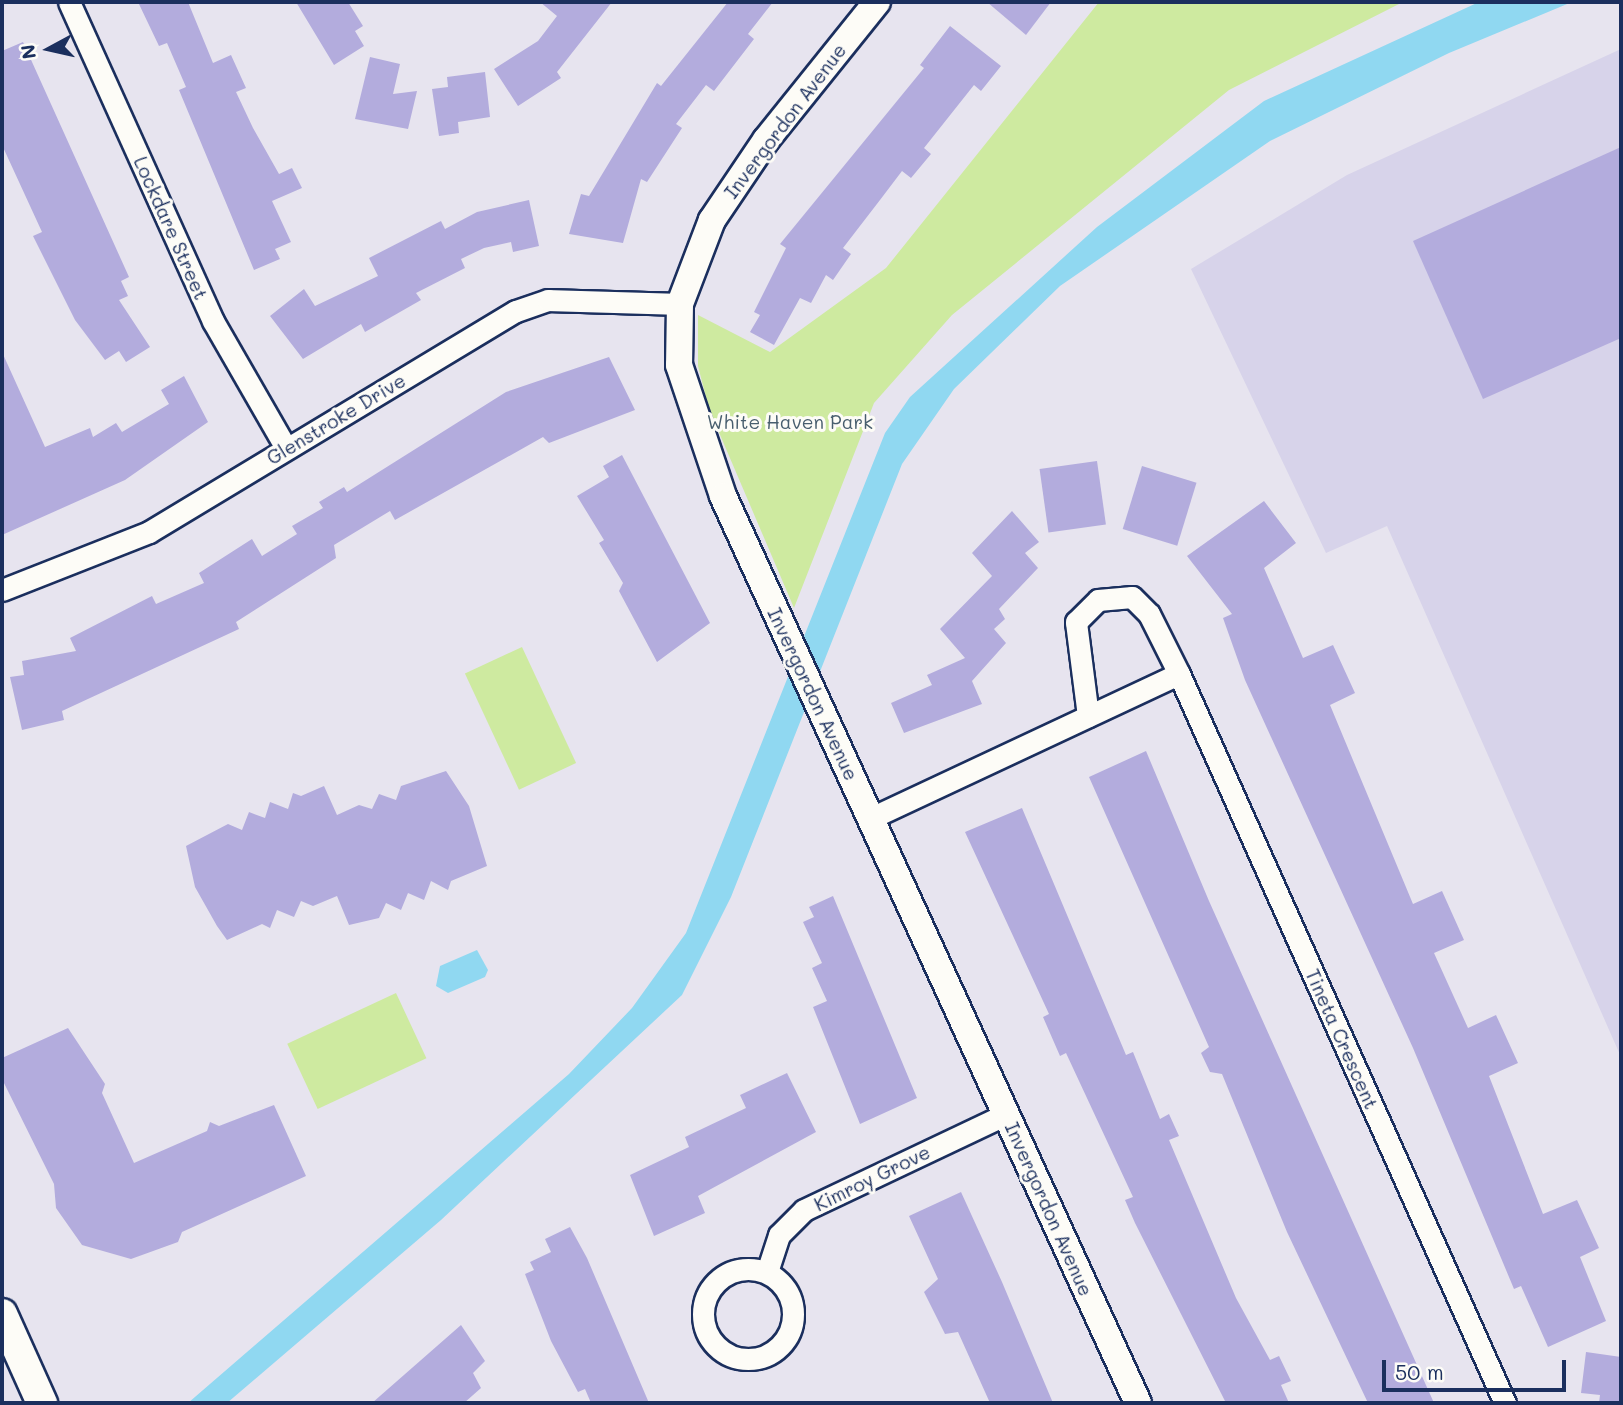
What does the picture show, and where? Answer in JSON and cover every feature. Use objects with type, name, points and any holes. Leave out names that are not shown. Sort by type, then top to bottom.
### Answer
[{"type":"main road","points":[[2,1314],[42,1403]]},
{"type":"street","name":"Lockdare Street","points":[[69,2],[213,321],[286,448]]},
{"type":"street","name":"Invergordon Avenue","points":[[877,2],[728,197],[697,248],[680,304],[679,365],[686,398],[786,638],[872,818],[1138,1403]]},
{"type":"street","name":"Glenstroke Drive","points":[[2,590],[149,532],[516,311],[548,300],[680,304]]},
{"type":"street","name":"Tineta Crescent","points":[[1088,716],[1076,622],[1098,600],[1132,597],[1149,614],[1179,674],[1505,1403]]},
{"type":"street","points":[[872,818],[1179,674]]},
{"type":"street","name":"Kimroy Grove","points":[[767,1272],[779,1235],[804,1210],[1006,1114]]},
{"type":"street","points":[[736,1270],[767,1272],[793,1305],[789,1334],[755,1359],[727,1354],[706,1333],[702,1318],[710,1288],[736,1270]]},
{"type":"shaded area","points":[[1621,49],[1621,1057],[1387,526],[1326,553],[1191,269],[1347,175]]},
{"type":"green space","name":"White Haven Park","points":[[1099,2],[1403,2],[1229,90],[952,315],[874,403],[794,608],[709,409],[698,366],[698,315],[770,352],[886,268]]},
{"type":"green space","points":[[522,647],[576,763],[519,790],[465,674]]},
{"type":"green space","points":[[396,993],[426,1058],[318,1109],[287,1044]]},
{"type":"water","points":[[1479,2],[1572,2],[1449,53],[1270,141],[1060,286],[954,389],[902,464],[731,897],[682,995],[441,1220],[227,1403],[188,1403],[569,1074],[632,1008],[686,933],[885,433],[910,397],[1097,227],[1264,101]]},
{"type":"water","points":[[477,950],[488,970],[485,977],[448,993],[436,986],[440,966]]},
{"type":"building","points":[[138,2],[188,2],[213,63],[231,55],[246,88],[236,92],[253,128],[279,174],[292,168],[302,188],[272,201],[291,242],[275,249],[280,259],[254,270],[179,90],[186,87],[167,43],[159,46]]},
{"type":"building","points":[[296,2],[348,2],[363,26],[355,31],[364,46],[334,65]]},
{"type":"building","points":[[540,2],[612,2],[557,72],[561,78],[518,106],[494,69],[538,41],[557,16]]},
{"type":"building","points":[[728,2],[773,2],[748,34],[754,39],[714,91],[706,85],[676,124],[682,128],[647,182],[641,179],[623,243],[569,234],[581,194],[589,196],[657,83],[661,86]]},
{"type":"building","points":[[987,2],[1051,2],[1026,35]]},
{"type":"building","points":[[950,26],[1001,66],[981,91],[974,85],[924,148],[931,154],[911,178],[902,171],[843,248],[851,254],[833,280],[826,275],[811,303],[800,298],[774,345],[750,332],[760,315],[754,312],[786,248],[780,244],[924,68],[920,65]]},
{"type":"building","points":[[23,42],[129,277],[121,281],[128,296],[119,300],[150,347],[126,362],[119,351],[105,360],[75,320],[33,236],[42,232],[2,145],[2,51]]},
{"type":"building","points":[[370,57],[400,64],[393,94],[417,91],[408,129],[355,119]]},
{"type":"building","points":[[485,72],[490,117],[458,122],[459,133],[439,136],[432,89],[448,87],[447,77]]},
{"type":"building","points":[[1621,147],[1621,338],[1483,399],[1413,241]]},
{"type":"building","points":[[529,200],[539,246],[513,252],[511,242],[484,248],[461,259],[465,268],[416,293],[421,300],[365,332],[361,324],[303,359],[270,316],[304,289],[315,306],[378,276],[369,258],[441,221],[445,229],[477,212]]},
{"type":"building","points":[[2,352],[45,447],[90,428],[93,437],[116,423],[122,432],[169,404],[161,390],[184,376],[208,422],[125,480],[2,535]]},
{"type":"building","points":[[609,357],[635,410],[549,443],[543,437],[395,520],[390,511],[334,545],[336,558],[236,622],[239,629],[62,711],[64,720],[22,730],[10,677],[24,675],[22,661],[76,651],[70,638],[152,596],[156,604],[204,583],[199,573],[252,539],[262,556],[297,534],[292,526],[323,508],[319,502],[344,487],[347,492],[506,392]]},
{"type":"building","points":[[622,455],[710,623],[657,662],[619,591],[623,583],[599,543],[604,540],[577,496],[609,477],[603,466]]},
{"type":"building","points":[[1097,461],[1106,524],[1048,532],[1040,469]]},
{"type":"building","points":[[1142,466],[1197,483],[1177,546],[1123,529]]},
{"type":"building","points":[[1264,501],[1296,543],[1264,568],[1303,658],[1333,645],[1355,693],[1330,705],[1413,904],[1442,891],[1464,940],[1434,953],[1468,1028],[1496,1015],[1518,1063],[1489,1076],[1543,1214],[1577,1200],[1599,1248],[1580,1257],[1606,1321],[1548,1347],[1521,1286],[1514,1289],[1413,1048],[1245,680],[1223,618],[1232,614],[1187,556]]},
{"type":"building","points":[[1012,511],[1039,542],[1025,553],[1038,568],[999,609],[1005,619],[994,629],[1006,643],[972,681],[982,704],[904,733],[891,703],[932,685],[927,675],[965,658],[940,629],[992,576],[972,553]]},
{"type":"building","points":[[1146,751],[1209,901],[1434,1403],[1368,1403],[1287,1232],[1222,1074],[1210,1072],[1201,1053],[1209,1047],[1089,777]]},
{"type":"building","points":[[446,771],[469,806],[487,866],[451,881],[448,890],[431,881],[424,900],[408,893],[401,910],[386,903],[379,918],[349,925],[337,896],[313,906],[301,901],[294,917],[277,910],[270,928],[262,924],[227,940],[195,887],[186,846],[228,824],[242,830],[249,812],[265,818],[270,802],[288,809],[293,793],[301,796],[324,786],[337,815],[359,805],[372,809],[379,794],[396,800],[401,786]]},
{"type":"building","points":[[1022,808],[1126,1055],[1133,1052],[1160,1119],[1169,1114],[1179,1136],[1169,1140],[1236,1298],[1270,1360],[1279,1356],[1291,1381],[1281,1385],[1289,1403],[1226,1403],[1135,1223],[1125,1200],[1133,1197],[1066,1053],[1060,1056],[1043,1017],[1049,1014],[965,832]]},
{"type":"building","points":[[833,896],[917,1098],[860,1124],[813,1007],[827,1001],[812,968],[822,963],[803,922],[814,917],[809,907]]},
{"type":"building","points":[[68,1028],[105,1084],[102,1093],[134,1163],[207,1131],[210,1122],[219,1126],[274,1105],[306,1176],[182,1232],[178,1242],[131,1259],[82,1245],[56,1208],[54,1184],[2,1079],[2,1058]]},
{"type":"building","points":[[787,1073],[816,1132],[698,1196],[705,1213],[654,1236],[630,1175],[689,1147],[685,1137],[746,1108],[740,1095]]},
{"type":"building","points":[[961,1192],[1053,1403],[990,1403],[958,1332],[945,1334],[924,1292],[938,1279],[909,1216]]},
{"type":"building","points":[[570,1227],[587,1258],[649,1403],[591,1403],[585,1389],[578,1392],[551,1341],[525,1274],[534,1270],[530,1262],[551,1252],[545,1239]]},
{"type":"building","points":[[461,1325],[485,1361],[473,1373],[481,1388],[464,1403],[372,1403]]},
{"type":"building","points":[[1586,1352],[1621,1357],[1621,1403],[1599,1403],[1600,1395],[1581,1393]]}]
